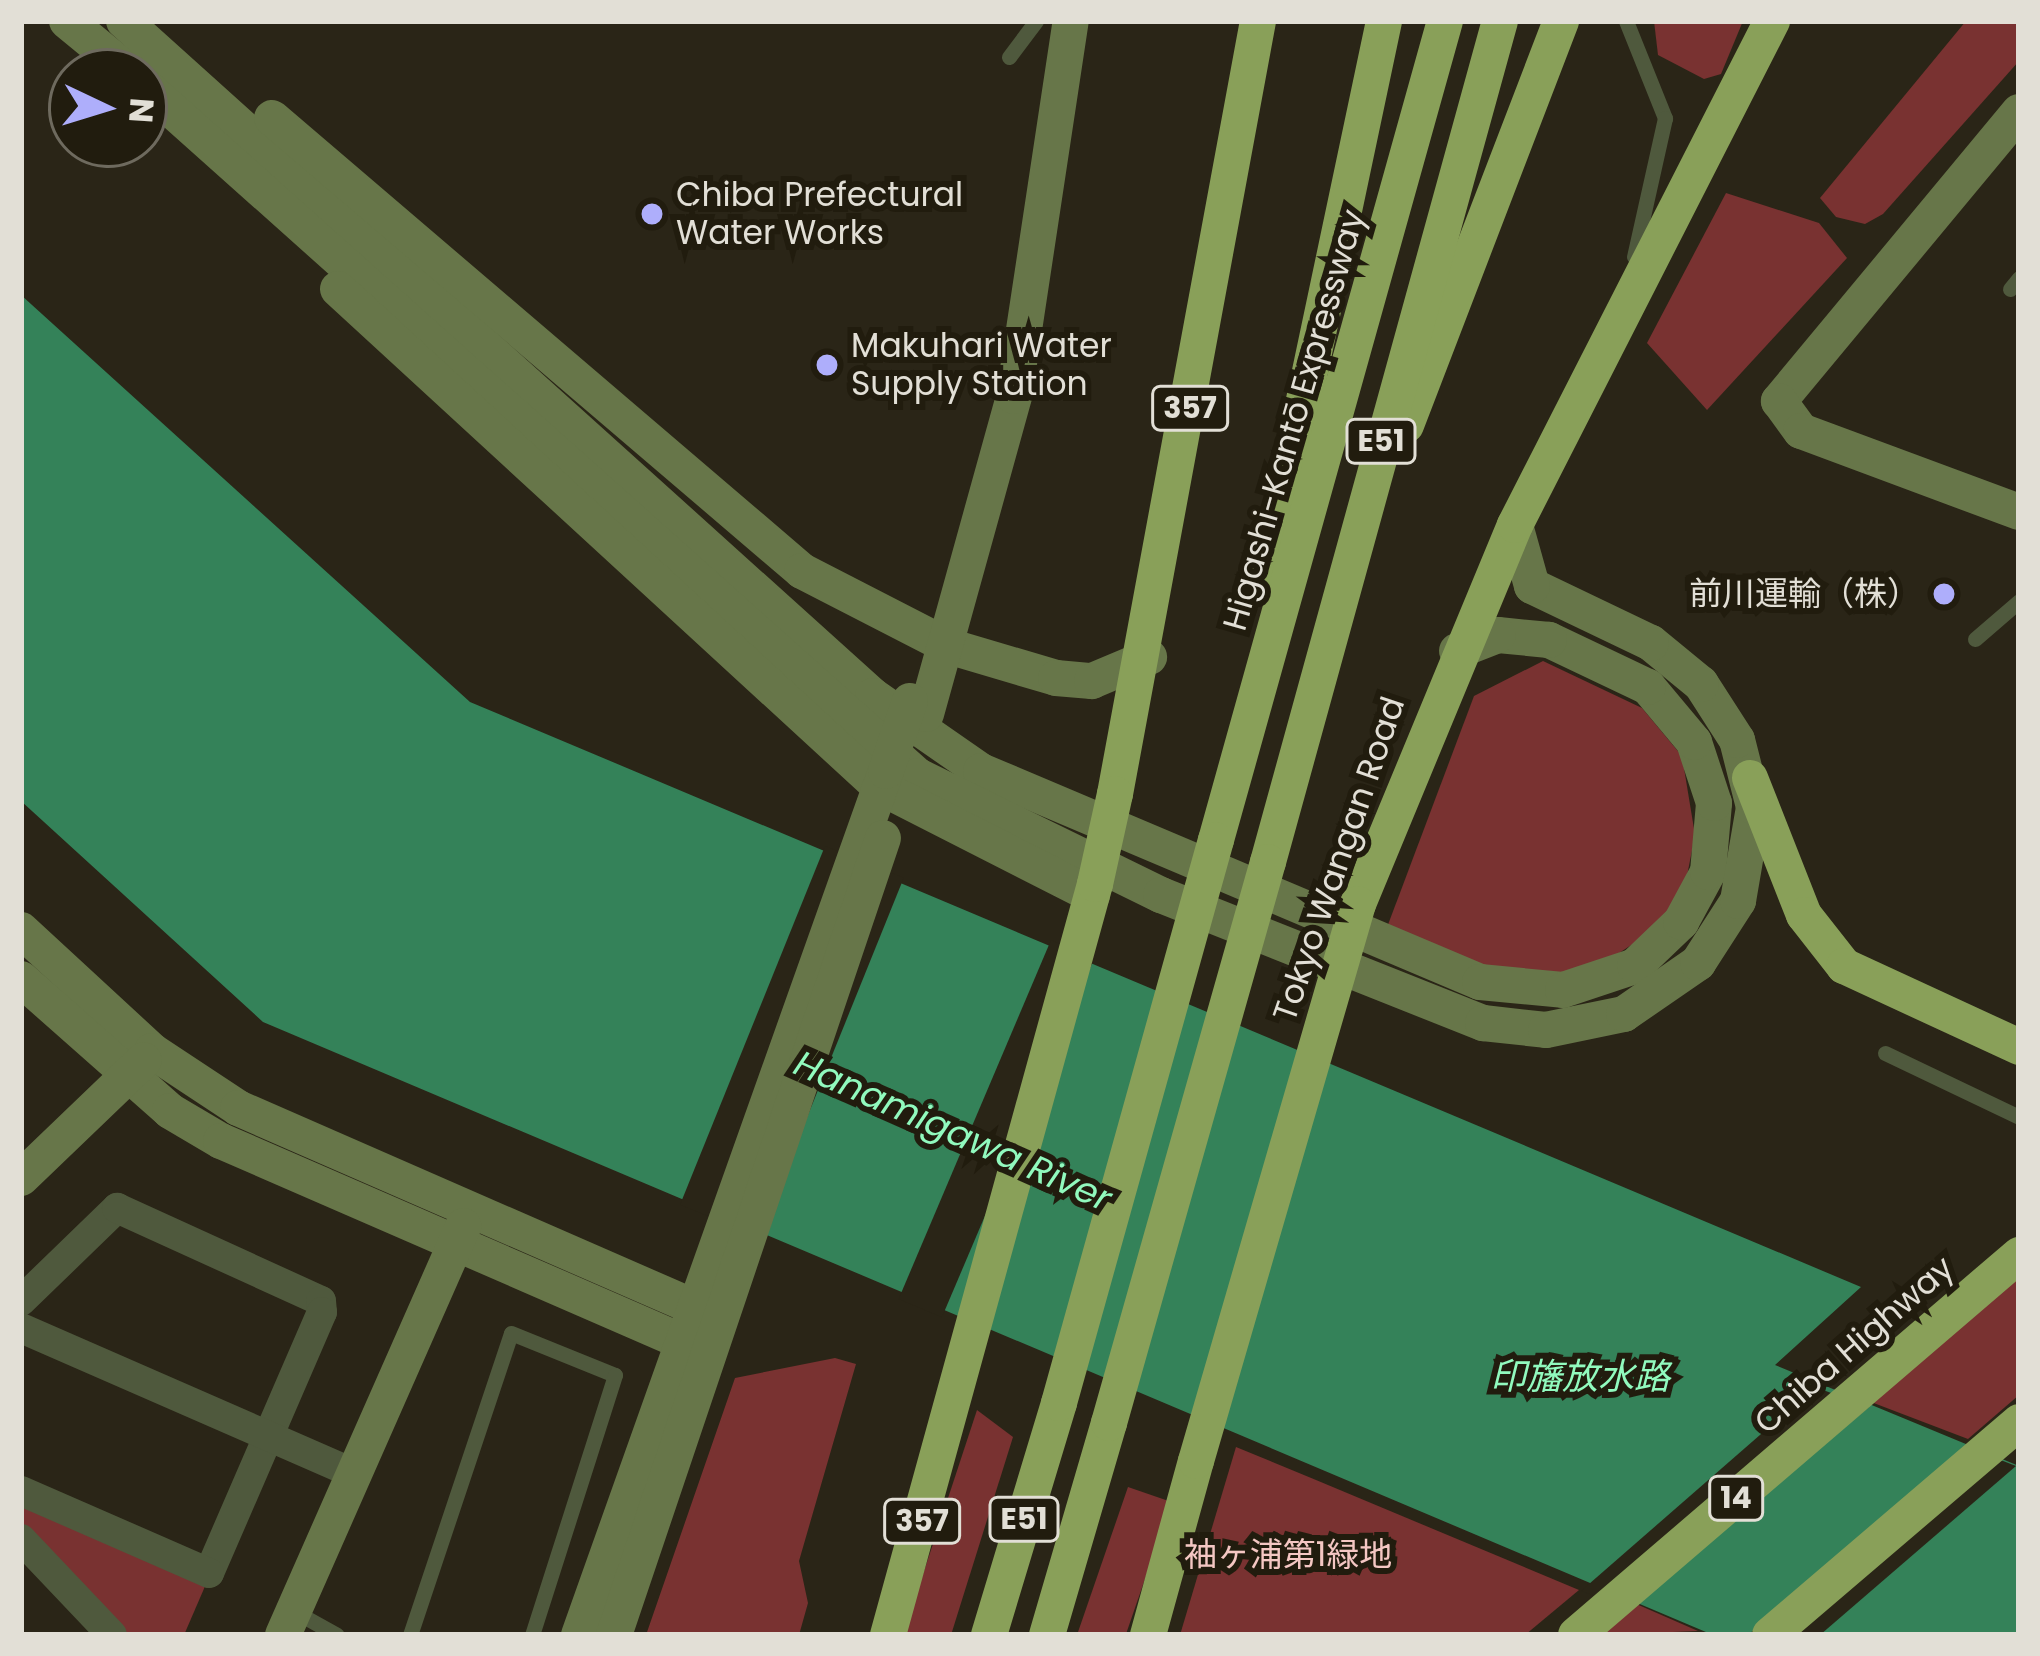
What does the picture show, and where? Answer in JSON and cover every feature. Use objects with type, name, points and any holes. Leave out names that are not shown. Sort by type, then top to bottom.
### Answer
[{"type":"highway","name":"357","points":[[888,1635],[956,1408],[1092,896],[1149,657],[1258,21]]},
{"type":"highway","points":[[1239,756],[1242,697],[1384,21]]},
{"type":"highway","name":"Higashi-Kantō Expressway","points":[[989,1635],[1059,1403],[1445,21]]},
{"type":"highway","name":"E51","points":[[1047,1635],[1268,862],[1500,21]]},
{"type":"highway","points":[[1360,519],[1383,485],[1561,21]]},
{"type":"highway","name":"Tokyo Wangan Road","points":[[1148,1635],[1358,904],[1457,651],[1514,525],[1639,289],[1772,21]]},
{"type":"highway","points":[[1750,778],[1804,914],[1844,966],[2019,1047]]},
{"type":"highway","name":"Chiba Highway","points":[[1576,1635],[2019,1255]]},
{"type":"highway","points":[[1770,1635],[2006,1433]]},
{"type":"street","points":[[67,21],[237,89],[400,223],[756,541],[940,642],[1092,681],[1149,657]]},
{"type":"street","points":[[614,1635],[704,1332],[940,642],[1023,310],[1071,21]]},
{"type":"street","points":[[134,44],[873,696],[982,771],[1480,982],[1563,990],[1635,966],[1682,922],[1708,872],[1714,803],[1694,742],[1648,687],[1549,640],[1498,635],[1457,651]]},
{"type":"street","points":[[168,107],[899,763],[1054,848],[1436,1006],[1546,1030],[1624,1014],[1667,990],[1738,901],[1750,778],[1728,722],[1685,666],[1532,586],[1514,525]]},
{"type":"street","points":[[2019,112],[1940,225],[1783,390],[1780,412],[1802,431],[2019,512]]},
{"type":"street","points":[[264,193],[310,262],[424,373],[891,785],[1092,896]]},
{"type":"street","points":[[21,930],[140,1063],[221,1141],[454,1245],[704,1332]]},
{"type":"street","points":[[21,979],[140,1063],[298,1140],[470,1210],[704,1332]]},
{"type":"street","points":[[21,1178],[140,1063]]},
{"type":"street","points":[[21,1301],[117,1208],[321,1301],[269,1438],[209,1573],[21,1491]]},
{"type":"street","points":[[288,1623],[470,1210]]},
{"type":"street","points":[[21,1328],[353,1473]]},
{"type":"street","points":[[579,1635],[704,1332]]},
{"type":"street","points":[[21,1539],[112,1635]]},
{"type":"lane","points":[[1009,57],[1036,21]]},
{"type":"lane","points":[[1626,21],[1666,118],[1632,261],[1639,289]]},
{"type":"lane","points":[[1975,639],[2019,602]]},
{"type":"lane","points":[[1885,1053],[2019,1117]]},
{"type":"lane","points":[[410,1635],[511,1333],[616,1376],[532,1635]]},
{"type":"lane","points":[[288,1623],[337,1635]]},
{"type":"green space","points":[[1654,21],[1743,21],[1721,74],[1704,79],[1658,55]]},
{"type":"green space","points":[[1966,21],[2019,21],[2019,61],[1883,214],[1865,224],[1836,217],[1820,198]]},
{"type":"green space","points":[[1726,193],[1819,223],[1847,258],[1707,410],[1647,343]]},
{"type":"green space","points":[[1543,661],[1642,708],[1682,756],[1695,835],[1685,886],[1654,930],[1610,959],[1556,974],[1496,975],[1383,938],[1474,696]]},
{"type":"green space","points":[[2019,1274],[2019,1395],[1968,1439],[1871,1402]]},
{"type":"green space","points":[[835,1358],[856,1364],[799,1561],[808,1603],[799,1635],[646,1635],[735,1378]]},
{"type":"green space","points":[[977,1410],[1013,1437],[951,1635],[903,1635]]},
{"type":"green space","name":"袖ヶ浦第1緑地","points":[[1236,1447],[1579,1590],[1525,1635],[1180,1635]]},
{"type":"green space","points":[[1128,1487],[1171,1502],[1126,1635],[1078,1633]]},
{"type":"green space","points":[[21,1505],[206,1584],[184,1635],[122,1635],[21,1527]]},
{"type":"green space","points":[[1634,1603],[1698,1631],[1598,1635]]},
{"type":"water","name":"印旛放水路","points":[[21,295],[470,702],[1861,1287],[1775,1365],[2019,1466],[2019,1635],[1713,1635],[263,1022],[21,801]]},
{"type":"pier","points":[[825,846],[904,878],[759,1237],[680,1205]]},
{"type":"pier","points":[[1051,940],[1094,958],[942,1317],[899,1299]]},
{"type":"pier","points":[[1815,1387],[1869,1407],[1627,1607],[1581,1591]]},
{"type":"pier","points":[[1967,1447],[2016,1466],[1820,1635],[1748,1635]]},
{"type":"place","name":"Chiba Prefectural Water Works","points":[[652,214]]},
{"type":"place","name":"Makuhari Water Supply Station","points":[[827,365]]},
{"type":"place","name":"前川運輸（株）","points":[[1944,594]]},
{"type":"water label","name":"Hanamigawa River","points":[[953,1131]]}]
